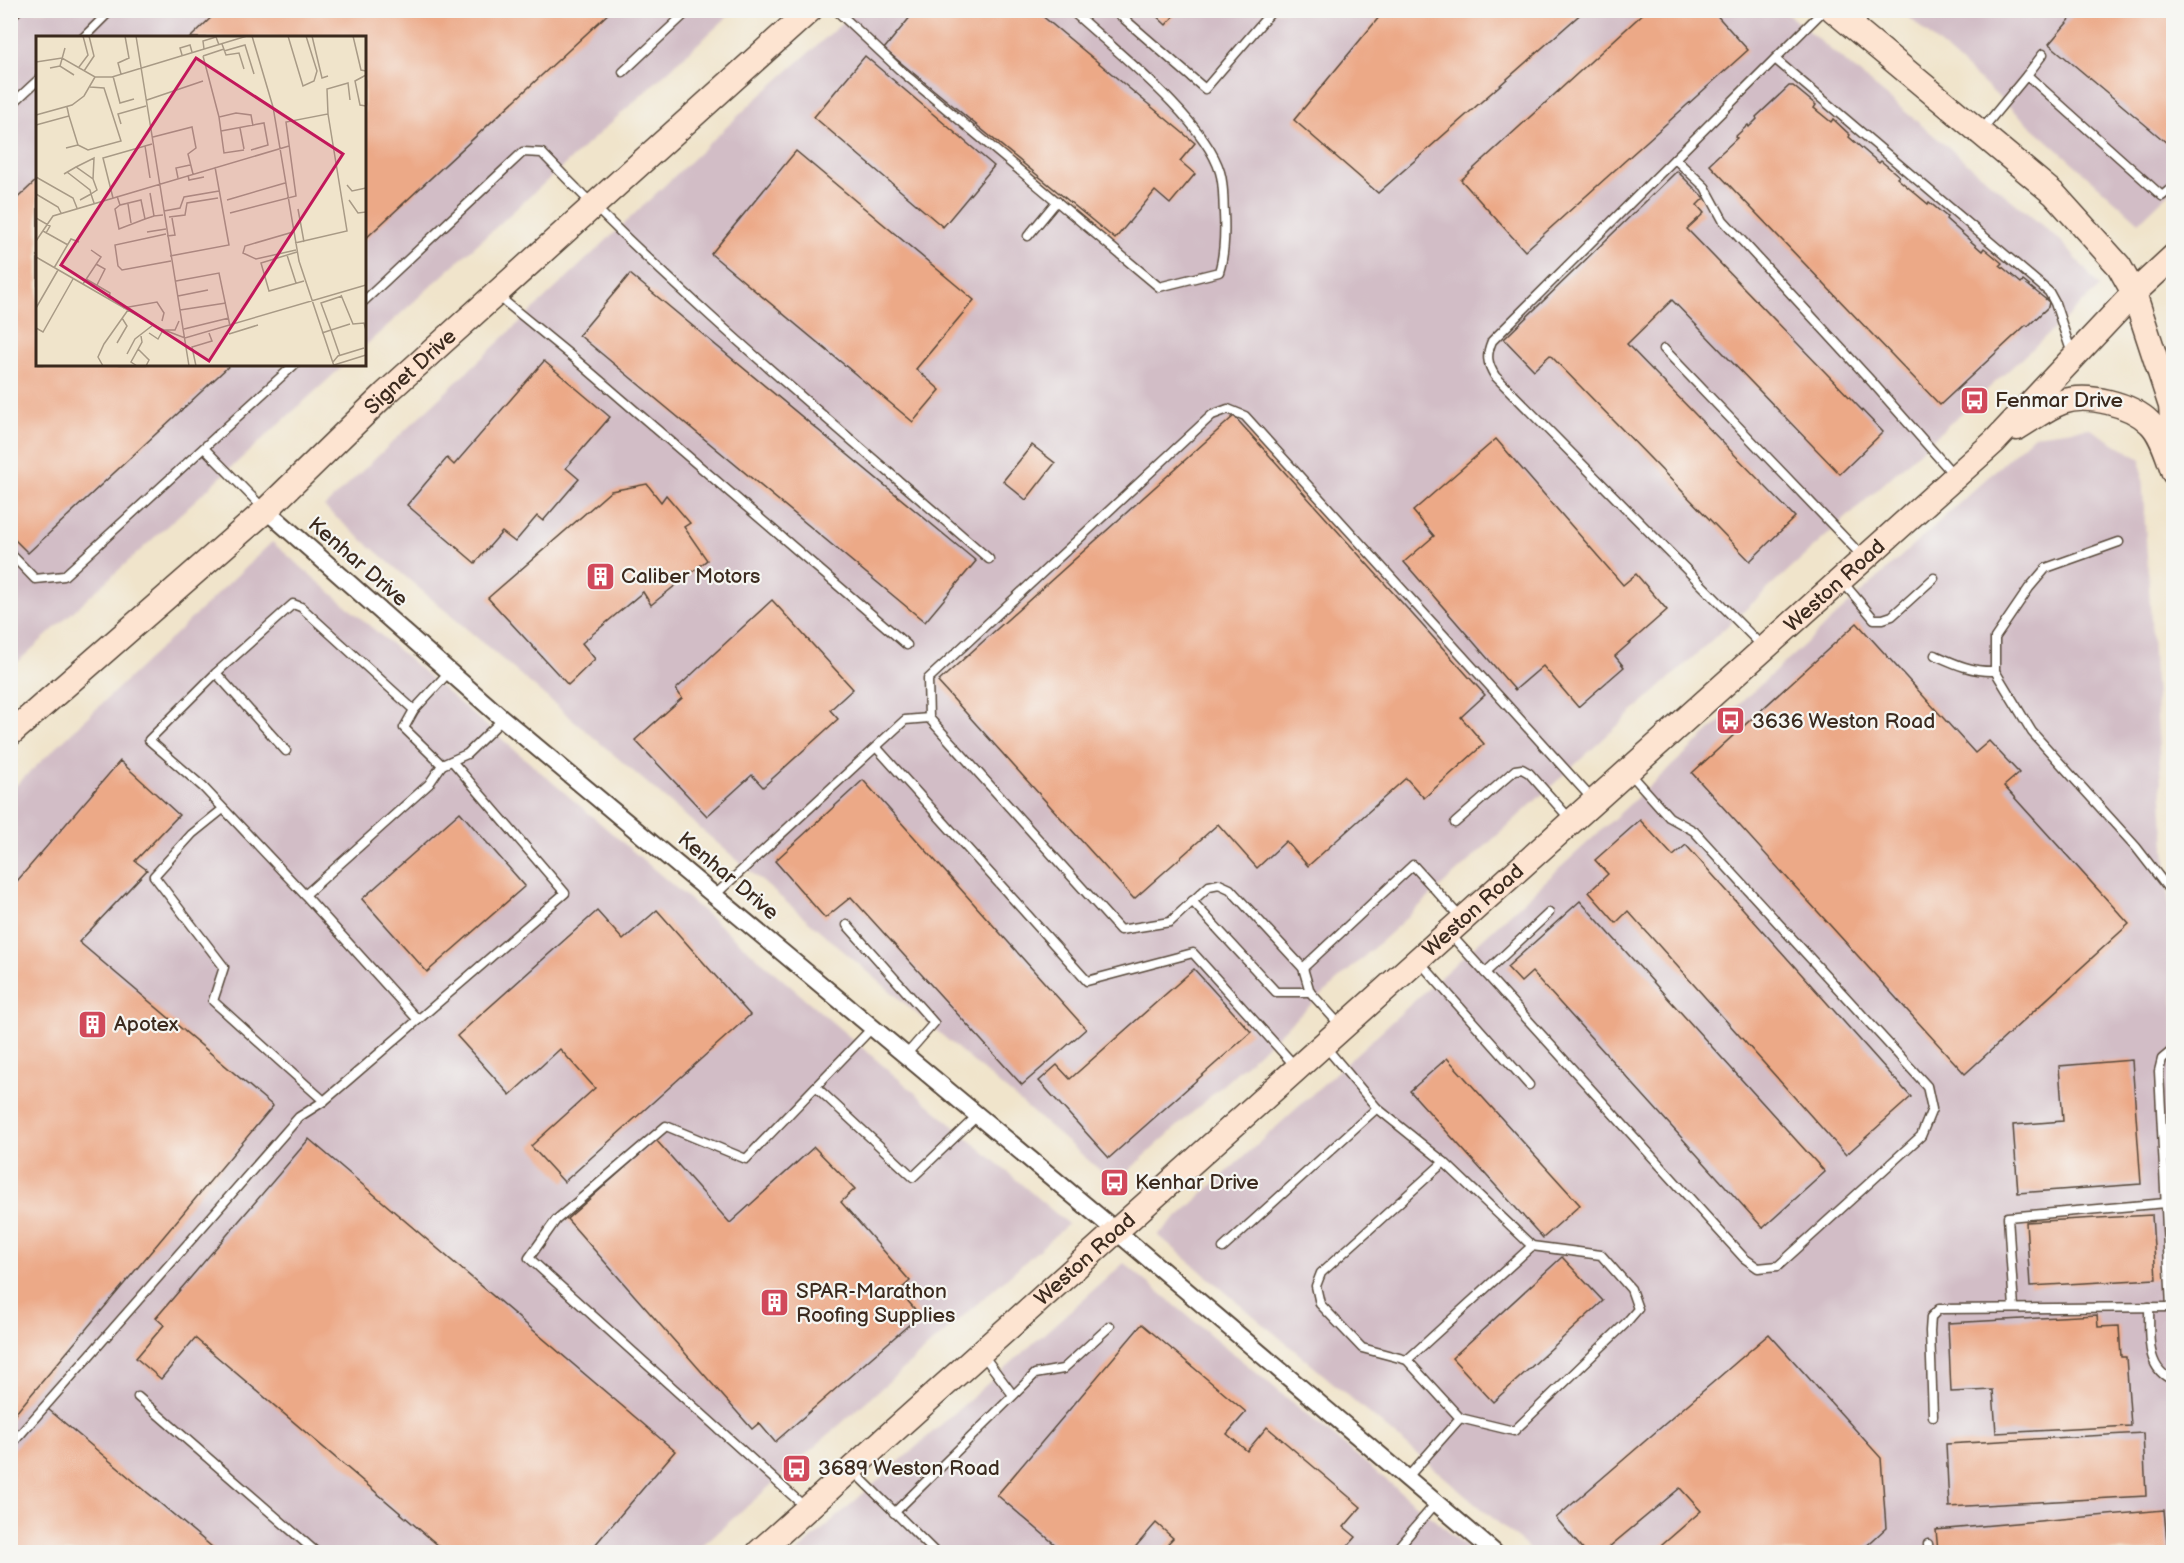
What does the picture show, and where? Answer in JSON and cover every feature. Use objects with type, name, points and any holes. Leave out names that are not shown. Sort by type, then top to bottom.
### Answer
[{"type":"main road","name":"Signet Drive","points":[[10,734],[266,510],[385,394],[810,10]]},
{"type":"main road","points":[[1833,10],[1862,19],[1980,132],[2054,194],[2119,266],[2134,293],[2171,406],[2174,445]]},
{"type":"main road","name":"Weston Road","points":[[759,1552],[1994,442],[2134,293],[2174,256]]},
{"type":"main road","points":[[1994,442],[2062,402],[2099,400],[2119,405],[2150,423],[2160,438],[2174,473]]},
{"type":"street","name":"Kenhar Drive","points":[[266,510],[503,719],[978,1115],[1494,1552]]},
{"type":"lane","points":[[85,36],[111,10]]},
{"type":"lane","points":[[622,72],[689,10]]},
{"type":"lane","points":[[836,10],[901,71],[1159,287],[1219,272],[1224,256],[1224,217],[1220,172],[1211,152],[1192,125],[1159,90],[1071,10]]},
{"type":"lane","points":[[1114,10],[1205,89],[1274,10]]},
{"type":"lane","points":[[1764,648],[1494,376],[1489,366],[1487,353],[1492,341],[1824,10]]},
{"type":"lane","points":[[1980,132],[2043,54]]},
{"type":"lane","points":[[1775,59],[2049,292],[2055,303],[2073,357]]},
{"type":"lane","points":[[2027,75],[2162,196],[2174,186]]},
{"type":"lane","points":[[10,106],[36,82]]},
{"type":"lane","points":[[366,299],[523,152],[542,153],[593,207],[694,302],[989,559]]},
{"type":"lane","points":[[1675,159],[1705,187],[1723,220],[1872,382],[1955,477]]},
{"type":"lane","points":[[1028,236],[1057,201]]},
{"type":"lane","points":[[495,294],[584,366],[907,645]]},
{"type":"lane","points":[[1664,349],[1864,559]]},
{"type":"lane","points":[[10,553],[35,579],[64,576],[293,366]]},
{"type":"lane","points":[[1342,1028],[1310,992],[1303,968],[1230,889],[1219,884],[1209,886],[1170,922],[1120,930],[929,718],[928,680],[1212,415],[1228,409],[1245,416],[1594,801]]},
{"type":"lane","points":[[204,448],[266,510]]},
{"type":"lane","points":[[2119,542],[2046,568],[2029,588],[1995,638],[1995,670],[2032,732],[2136,847],[2174,893]]},
{"type":"lane","points":[[1840,580],[1874,619],[1883,619],[1892,616],[1934,578]]},
{"type":"lane","points":[[414,710],[301,607],[293,604],[216,673],[149,740],[203,787],[418,1020]]},
{"type":"lane","points":[[1935,655],[1962,667],[1980,671],[1995,670]]},
{"type":"lane","points":[[442,765],[404,728],[414,710],[449,672]]},
{"type":"lane","points":[[216,673],[286,751]]},
{"type":"lane","points":[[715,895],[905,720],[929,718]]},
{"type":"lane","points":[[305,895],[429,784],[442,765],[467,754],[503,719]]},
{"type":"lane","points":[[876,747],[1087,981],[1193,953],[1297,1068]]},
{"type":"lane","points":[[10,1446],[299,1117],[324,1101],[565,893],[452,760]]},
{"type":"lane","points":[[1455,823],[1515,770],[1522,769],[1529,773],[1572,821]]},
{"type":"lane","points":[[1303,968],[1413,865],[1485,973],[1744,1258],[1758,1268],[1778,1266],[1922,1136],[1932,1109],[1927,1086],[1694,831],[1669,817],[1628,771]]},
{"type":"lane","points":[[223,809],[192,834],[154,876],[224,967],[213,1001],[324,1101]]},
{"type":"lane","points":[[1192,902],[1276,992],[1310,992]]},
{"type":"lane","points":[[1485,973],[1549,913]]},
{"type":"lane","points":[[847,925],[934,1023],[906,1055]]},
{"type":"lane","points":[[1418,960],[1529,1085]]},
{"type":"lane","points":[[807,1509],[529,1258],[556,1220],[666,1126],[746,1159],[873,1028]]},
{"type":"lane","points":[[1323,1045],[1377,1108],[1444,1162],[1532,1246],[1601,1255],[1631,1289],[1638,1309],[1514,1431],[1460,1418],[1407,1360],[1362,1348],[1320,1304],[1316,1286],[1321,1272],[1444,1162]]},
{"type":"lane","points":[[1933,1416],[1932,1317],[1939,1309],[2172,1307],[2168,1208],[2158,1071],[2162,1059],[2174,1049]]},
{"type":"lane","points":[[816,1087],[913,1177],[978,1115]]},
{"type":"lane","points":[[1223,1248],[1377,1108]]},
{"type":"lane","points":[[2014,1308],[2008,1217],[2168,1208]]},
{"type":"lane","points":[[1407,1360],[1532,1246]]},
{"type":"lane","points":[[2149,1306],[2153,1363],[2162,1374],[2174,1380]]},
{"type":"lane","points":[[894,1513],[1035,1374],[1063,1369],[1110,1326]]},
{"type":"lane","points":[[981,1353],[1013,1395]]},
{"type":"lane","points":[[138,1397],[316,1552]]},
{"type":"lane","points":[[1407,1478],[1460,1418]]},
{"type":"lane","points":[[851,1469],[935,1552]]},
{"type":"lane","points":[[1394,1552],[1436,1503]]},
{"type":"shaded area","points":[[11,11],[734,11],[366,345],[366,36],[36,36],[36,366],[343,366],[11,668]]},
{"type":"shaded area","points":[[856,11],[1784,11],[2062,242],[2100,287],[1115,1183],[324,507],[754,101]]},
{"type":"shaded area","points":[[1902,11],[2173,11],[2173,189],[2139,222]]},
{"type":"shaded area","points":[[2089,428],[2141,459],[2174,990],[2173,1552],[1533,1552],[1158,1235],[2034,435]]},
{"type":"shaded area","points":[[272,542],[1068,1224],[695,1552],[11,1552],[11,790]]},
{"type":"shaded area","points":[[1124,1263],[1473,1552],[797,1552]]},
{"type":"building","points":[[10,10],[25,10],[10,24]]},
{"type":"building","points":[[219,10],[612,10],[366,238],[366,36],[192,36]]},
{"type":"building","points":[[916,10],[1035,10],[1195,143],[1180,161],[1195,174],[1170,204],[1155,191],[1115,239],[884,49]]},
{"type":"building","points":[[1150,10],[1179,10],[1166,25]]},
{"type":"building","points":[[1385,10],[1585,10],[1378,193],[1294,120]]},
{"type":"building","points":[[1647,10],[1712,10],[1748,50],[1525,251],[1461,180]]},
{"type":"building","points":[[2078,10],[2174,10],[2174,149],[2049,44]]},
{"type":"building","points":[[865,56],[994,166],[943,227],[814,117]]},
{"type":"building","points":[[1789,86],[1793,86],[1816,105],[1814,108],[1831,122],[1833,119],[1850,135],[1849,137],[1879,163],[1881,161],[1899,176],[1897,178],[1928,204],[1929,202],[1947,217],[1946,219],[1982,251],[1984,248],[2021,283],[2023,281],[2049,302],[2048,307],[2028,326],[2026,325],[1940,405],[1709,164]]},
{"type":"building","points":[[796,151],[974,300],[916,369],[940,390],[913,422],[711,254]]},
{"type":"building","points":[[1677,171],[1704,198],[1697,205],[1704,213],[1687,229],[1883,432],[1840,474],[1672,300],[1627,344],[1795,517],[1750,561],[1550,355],[1534,370],[1504,339]]},
{"type":"building","points":[[36,181],[36,366],[229,366],[28,553],[10,535],[10,205]]},
{"type":"building","points":[[630,274],[976,561],[925,622],[579,335]]},
{"type":"building","points":[[544,361],[610,417],[566,468],[579,479],[543,521],[537,516],[515,542],[502,532],[475,563],[407,505],[447,458],[454,465]]},
{"type":"building","points":[[1234,416],[1485,695],[1461,717],[1484,744],[1424,798],[1406,778],[1308,866],[1286,841],[1257,868],[1218,824],[1134,899],[938,682]]},
{"type":"building","points":[[1496,439],[1623,585],[1636,574],[1667,610],[1615,656],[1624,667],[1578,707],[1543,666],[1515,690],[1404,562],[1434,536],[1413,511]]},
{"type":"building","points":[[1032,445],[1055,463],[1026,500],[1003,481]]},
{"type":"building","name":"Caliber Motors","points":[[647,484],[661,502],[666,495],[690,523],[684,527],[707,560],[651,605],[643,592],[582,643],[595,659],[568,685],[488,598],[611,491]]},
{"type":"building","points":[[772,600],[853,689],[830,710],[838,719],[763,787],[752,775],[707,816],[635,740],[682,698],[676,689]]},
{"type":"building","points":[[1857,623],[1975,753],[1989,741],[2019,773],[2004,786],[2129,924],[1965,1074],[1692,773]]},
{"type":"building","name":"Apotex","points":[[120,761],[179,815],[135,861],[147,870],[79,942],[273,1106],[10,1420],[10,885],[12,887]]},
{"type":"building","points":[[863,780],[1086,1029],[1022,1085],[851,897],[825,918],[775,861]]},
{"type":"building","points":[[460,812],[525,886],[427,972],[362,899]]},
{"type":"building","points":[[1640,820],[1673,856],[1686,845],[1911,1097],[1846,1155],[1628,911],[1616,923],[1589,892],[1608,874],[1595,860]]},
{"type":"building","points":[[1580,901],[1825,1172],[1763,1228],[1532,972],[1521,982],[1507,967]]},
{"type":"building","points":[[657,910],[750,1015],[564,1182],[531,1146],[595,1088],[560,1049],[510,1095],[457,1036],[597,911],[623,940]]},
{"type":"building","points":[[1194,969],[1251,1032],[1109,1158],[1039,1081],[1057,1065],[1070,1079]]},
{"type":"building","points":[[1447,1058],[1580,1205],[1543,1238],[1410,1091]]},
{"type":"building","points":[[2132,1060],[2141,1184],[2018,1193],[2013,1125],[2063,1121],[2059,1066]]},
{"type":"building","points":[[309,1139],[675,1451],[589,1552],[446,1552],[195,1338],[161,1379],[136,1358],[164,1325],[156,1318]]},
{"type":"building","name":"SPAR-Marathon Roofing Supplies","points":[[656,1140],[730,1223],[814,1147],[855,1189],[841,1202],[910,1281],[899,1291],[920,1315],[775,1442],[759,1423],[752,1429],[567,1219]]},
{"type":"building","points":[[2152,1215],[2156,1279],[2030,1286],[2026,1222]]},
{"type":"building","points":[[1562,1257],[1603,1301],[1493,1402],[1452,1358]]},
{"type":"building","points":[[2097,1315],[2098,1327],[2119,1326],[2121,1357],[2126,1357],[2131,1426],[1996,1433],[1993,1390],[1951,1392],[1948,1323]]},
{"type":"building","points":[[1142,1324],[1246,1412],[1227,1434],[1247,1451],[1267,1427],[1361,1507],[1344,1527],[1356,1537],[1343,1552],[1160,1552],[1173,1538],[1156,1523],[1131,1552],[1064,1552],[997,1495]]},
{"type":"building","points":[[1769,1334],[1881,1458],[1886,1528],[1860,1552],[1654,1552],[1701,1511],[1680,1488],[1603,1552],[1585,1552],[1556,1518]]},
{"type":"building","points":[[48,1409],[218,1552],[10,1552],[10,1453]]},
{"type":"building","points":[[2143,1433],[2146,1496],[1949,1507],[1946,1444]]},
{"type":"building","points":[[2164,1510],[2168,1552],[1938,1552],[1936,1530]]},
{"type":"place","name":"Fenmar Drive","points":[[1974,400]]},
{"type":"place","name":"Caliber Motors","points":[[600,576]]},
{"type":"place","name":"3636 Weston Road","points":[[1731,721]]},
{"type":"place","name":"Apotex","points":[[93,1024]]},
{"type":"place","name":"Kenhar Drive","points":[[1114,1182]]},
{"type":"place","name":"SPAR-Marathon Roofing Supplies","points":[[775,1303]]},
{"type":"place","name":"3689 Weston Road","points":[[797,1468]]}]
